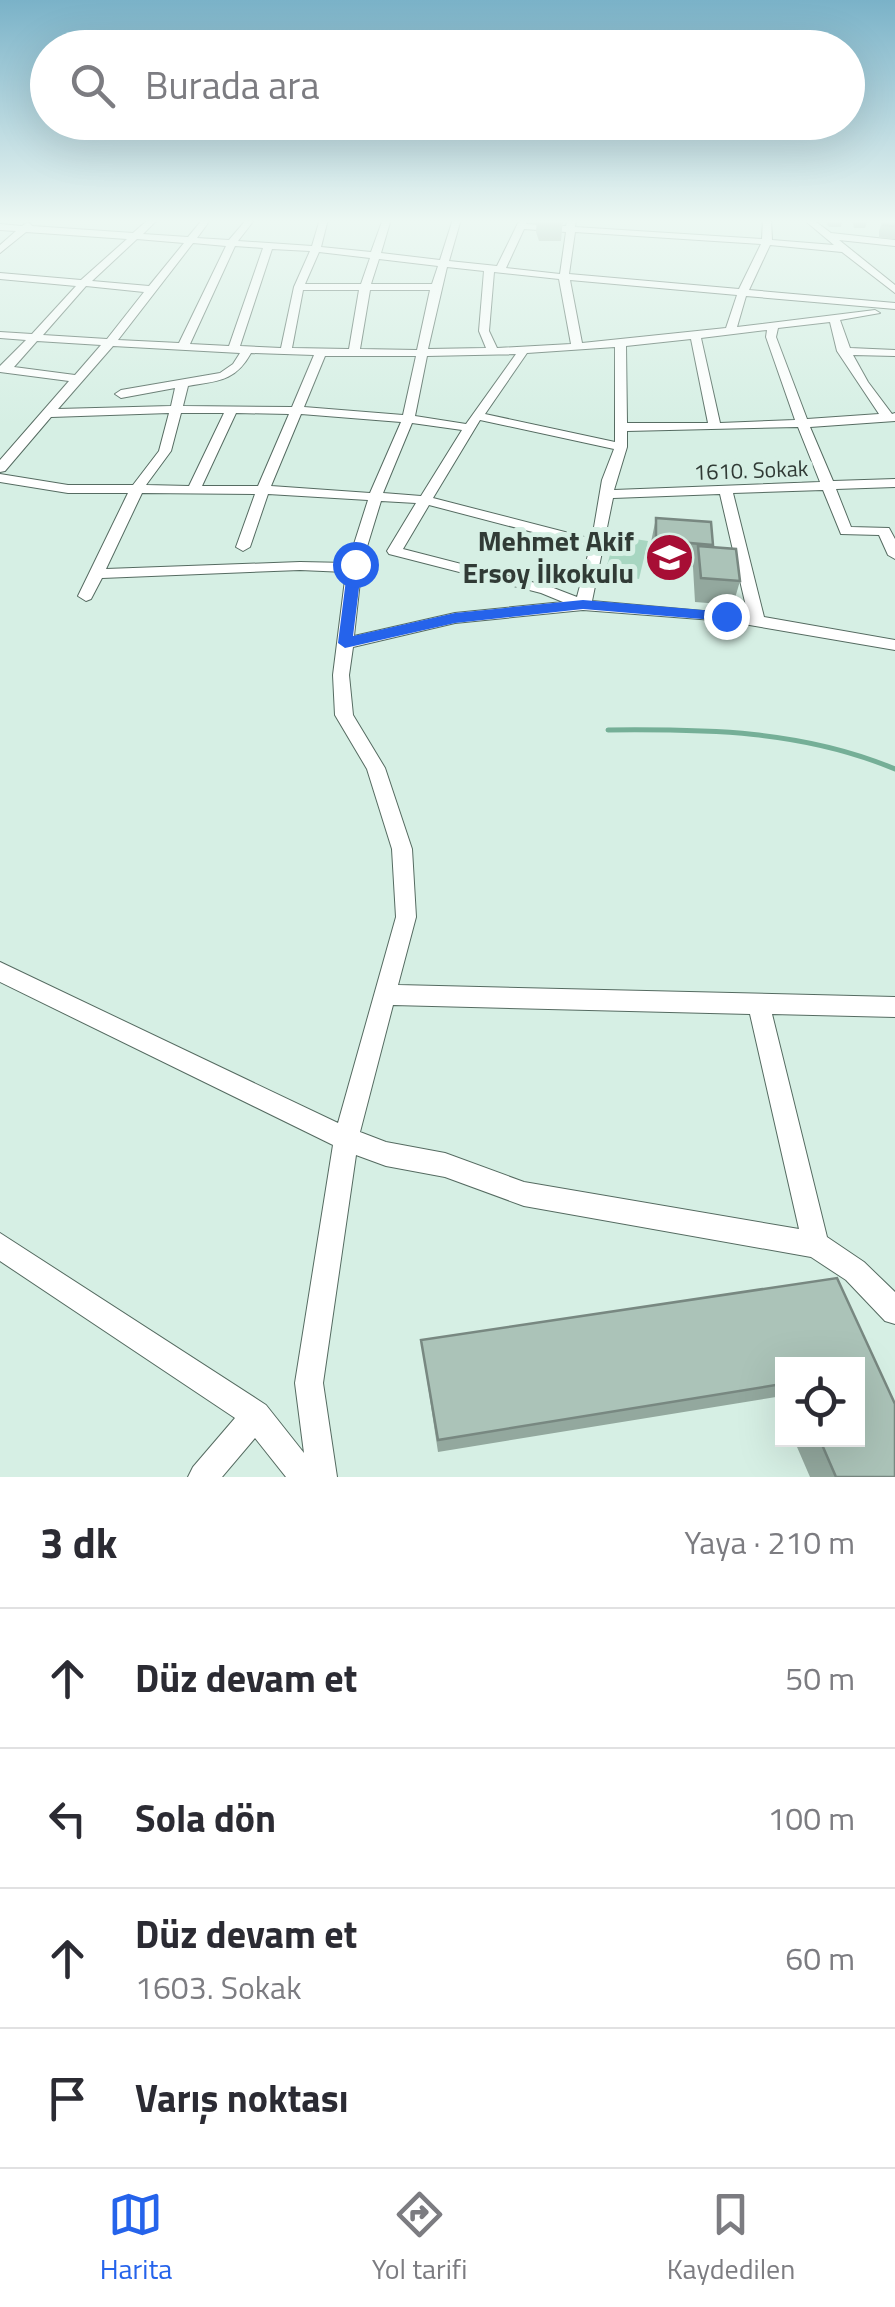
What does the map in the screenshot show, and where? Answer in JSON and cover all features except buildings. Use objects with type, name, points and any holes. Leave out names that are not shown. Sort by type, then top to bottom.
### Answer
[{"type":"street","points":[[2,369],[79,288]]},
{"type":"street","points":[[140,288],[150,289]]},
{"type":"street","points":[[182,346],[210,288]]},
{"type":"street","points":[[121,394],[182,385],[230,372],[238,366],[257,288]]},
{"type":"street","points":[[286,349],[299,288]]},
{"type":"street","points":[[354,351],[365,288]]},
{"type":"street","points":[[322,1477],[310,1383],[346,1139],[406,916],[402,849],[376,768],[344,715],[341,675],[355,568],[376,494],[410,416],[426,352],[436,288],[431,288]]},
{"type":"street","points":[[492,288],[484,331],[492,351]]},
{"type":"street","points":[[566,288],[577,346]]},
{"type":"street","points":[[678,288],[895,309]]},
{"type":"street","points":[[731,329],[745,288]]},
{"type":"street","points":[[0,468],[110,342],[150,289]]},
{"type":"street","points":[[0,335],[241,348],[492,351],[620,342],[895,309]]},
{"type":"street","points":[[834,318],[856,378],[892,417]]},
{"type":"street","points":[[773,324],[770,337],[846,531],[884,530],[895,555]]},
{"type":"street","points":[[695,333],[715,427]]},
{"type":"street","points":[[583,604],[609,480],[621,447],[620,342]]},
{"type":"street","points":[[243,547],[322,350]]},
{"type":"street","points":[[524,350],[473,422],[394,551],[546,590],[583,604]]},
{"type":"street","points":[[843,351],[895,353]]},
{"type":"street","points":[[2,369],[77,379]]},
{"type":"street","points":[[86,596],[137,489],[165,451],[182,385]]},
{"type":"street","points":[[194,489],[232,409]]},
{"type":"street","points":[[48,413],[296,409],[473,422],[621,447]]},
{"type":"street","points":[[621,427],[805,424],[892,417]]},
{"type":"street","points":[[0,478],[68,489],[376,494],[426,500],[598,545]]},
{"type":"street","name":"1610. Sokak","points":[[608,494],[895,484]]},
{"type":"street","points":[[726,490],[757,621]]},
{"type":"street","points":[[95,574],[300,566],[355,568]]},
{"type":"street","points":[[345,643],[455,618],[583,604],[757,621],[895,646]]},
{"type":"street","points":[[0,972],[346,1139],[386,1154],[445,1165],[524,1194],[816,1246],[855,1271],[895,1311]]},
{"type":"street","points":[[384,995],[895,1007]]},
{"type":"street","points":[[758,1003],[816,1246]]},
{"type":"street","points":[[0,1246],[256,1415],[304,1477]]},
{"type":"street","points":[[203,1477],[256,1415]]},
{"type":"green space","points":[[615,536],[648,541],[639,579],[605,573]]},
{"type":"waterway","points":[[608,730],[754,734],[825,746],[895,769]]},
{"type":"place","name":"Mehmet Akif Ersoy İlkokulu","points":[[669,557]]},
{"type":"route","points":[[355,564],[345,643],[455,618],[583,604],[726,616]]}]
